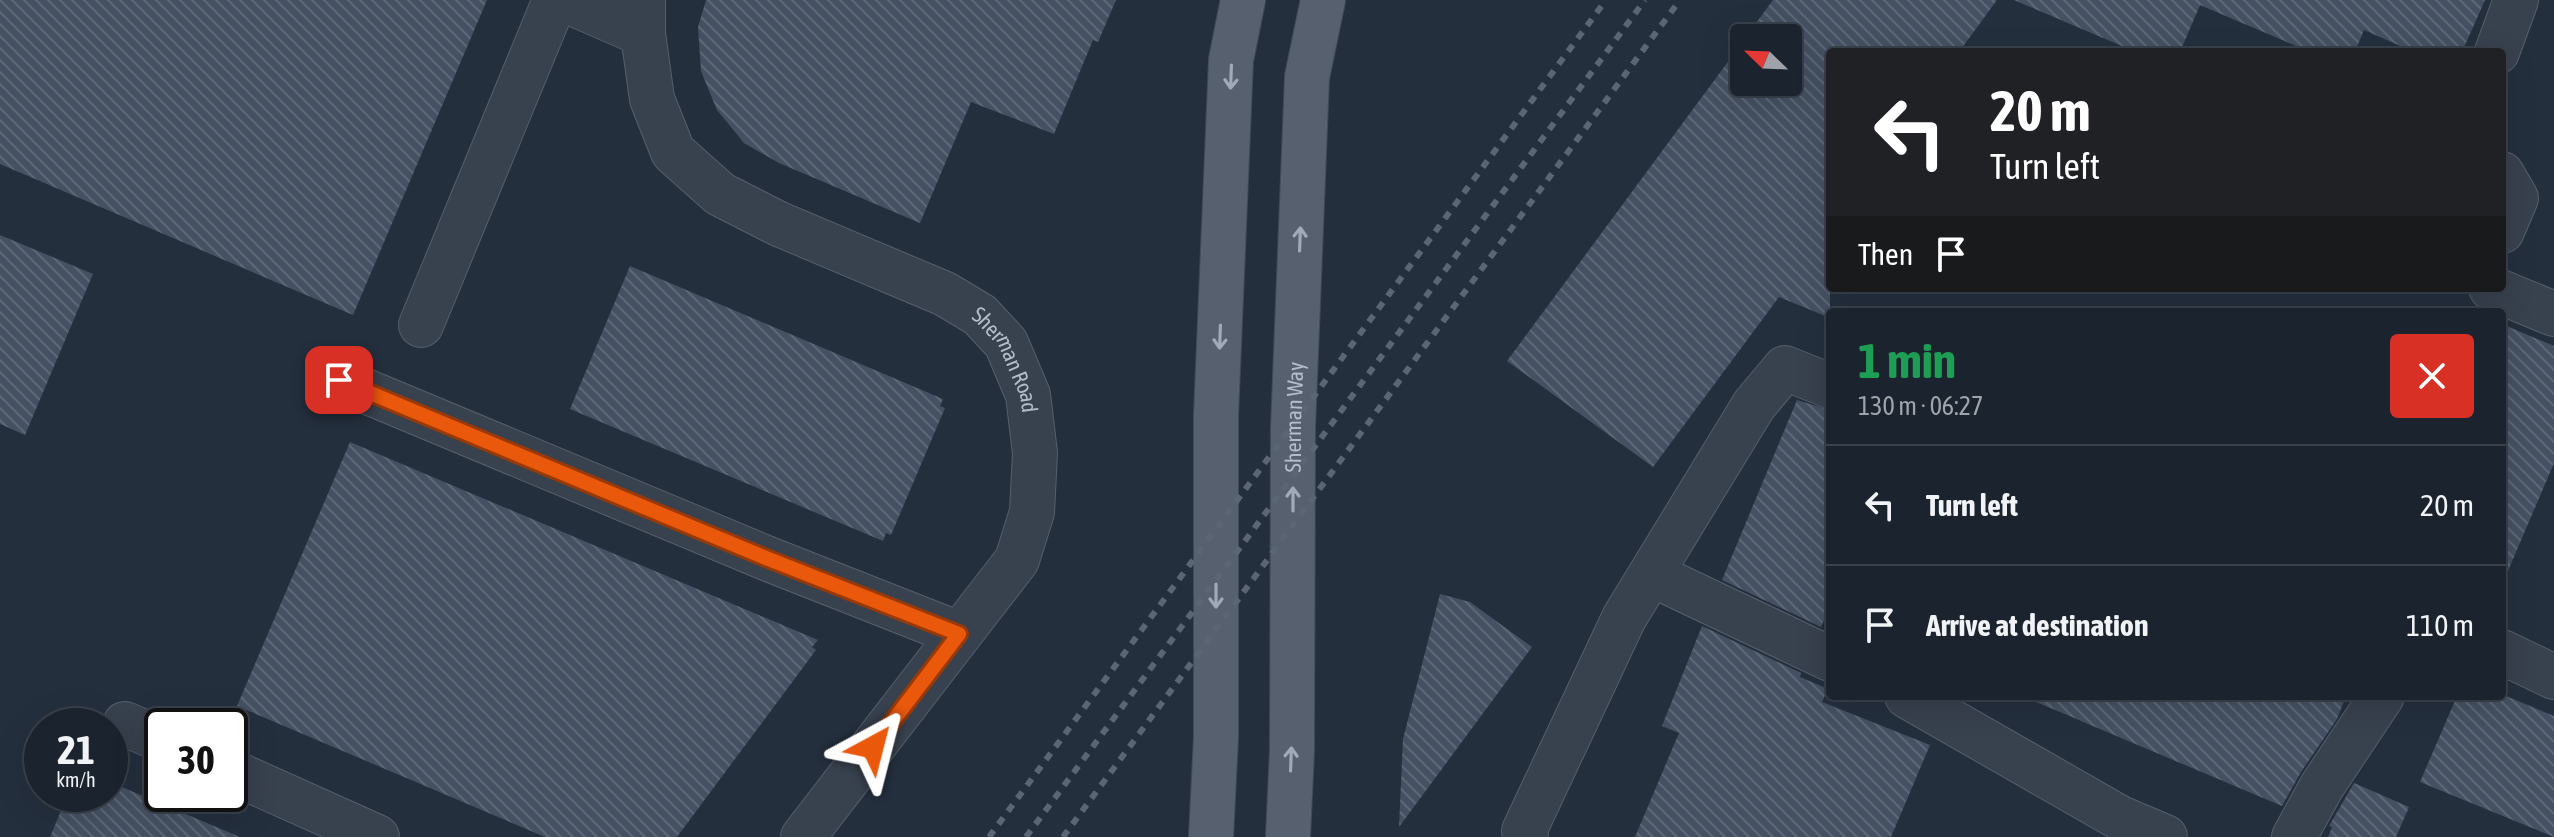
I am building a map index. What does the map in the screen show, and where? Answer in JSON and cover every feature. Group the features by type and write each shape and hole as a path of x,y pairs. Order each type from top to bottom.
{"main road":[{"path":"1211,837 1216,737 1218,384 1231,60 1243,0"},
{"name":"Sherman Way","path":"1288,837 1292,750 1293,428 1306,93 1323,0"}],"street":[{"path":"421,325 555,0"},
{"path":"565,0 643,17"},
{"path":"2498,48 2516,0"},
{"name":"Sherman Road","path":"643,17 652,99 673,152 720,194 779,224 945,294 980,315 1006,343 1028,395 1035,453 1032,512 1017,560 803,837"},
{"path":"2506,181 2516,198 2506,222"},
{"path":"2501,292 2554,314"},
{"path":"1526,837 1524,831 1624,618 1754,405 1785,368 1826,384"},
{"path":"339,380 766,558 959,634"},
{"path":"1651,574 1826,657"},
{"path":"2506,654 2554,677"},
{"path":"1914,700 2120,818 2165,837"},
{"path":"2294,837 2322,786 2379,700"},
{"path":"248,779 377,837"}],"building":[{"path":"0,0 487,0 353,315 0,164"},
{"path":"706,0 1116,0 1098,42 1093,40 1054,134 971,102 920,223 779,163 744,143 717,110 701,71 698,27"},
{"path":"1773,0 1997,0 1962,48 1826,48 1826,292 1830,292 1830,308 1826,308 1826,316 1779,297 1653,467 1507,361 1730,59 1730,96 1802,96 1802,24 1755,24"},
{"path":"2014,0 2485,0 2464,48 2405,48 2364,30 2357,48 2301,48 2200,5 2182,48 2127,48"},
{"path":"0,235 93,274 25,435 0,424"},
{"path":"630,266 943,399 940,406 945,408 891,535 886,533 883,541 570,409"},
{"path":"2506,326 2554,346 2554,463 2506,576"},
{"path":"1797,400 1826,409 1826,615 1821,627 1722,580"},
{"path":"350,442 818,640 812,647 816,650 677,837 545,837 248,711 248,708 237,706"},
{"path":"1440,594 1470,602 1532,647 1399,827 1403,739"},
{"path":"1702,626 1826,688 1822,702 1930,745 1891,837 1635,837 1679,733 1662,726"},
{"path":"2506,696 2554,716 2554,837 2420,782 2455,700 2506,700"},
{"path":"2031,700 2344,700 2337,719 2282,806"},
{"path":"2354,783 2409,807 2396,837 2328,837 2332,827 2329,826"},
{"path":"128,790 144,796 144,812 181,812 240,837 50,837 60,812 128,812"}],"railway":[{"path":"989,837 1606,0"},
{"path":"1026,837 1645,0"},
{"path":"1063,837 1680,0"}],"route":[{"path":"339,380 766,558 959,634 873,747"}]}
